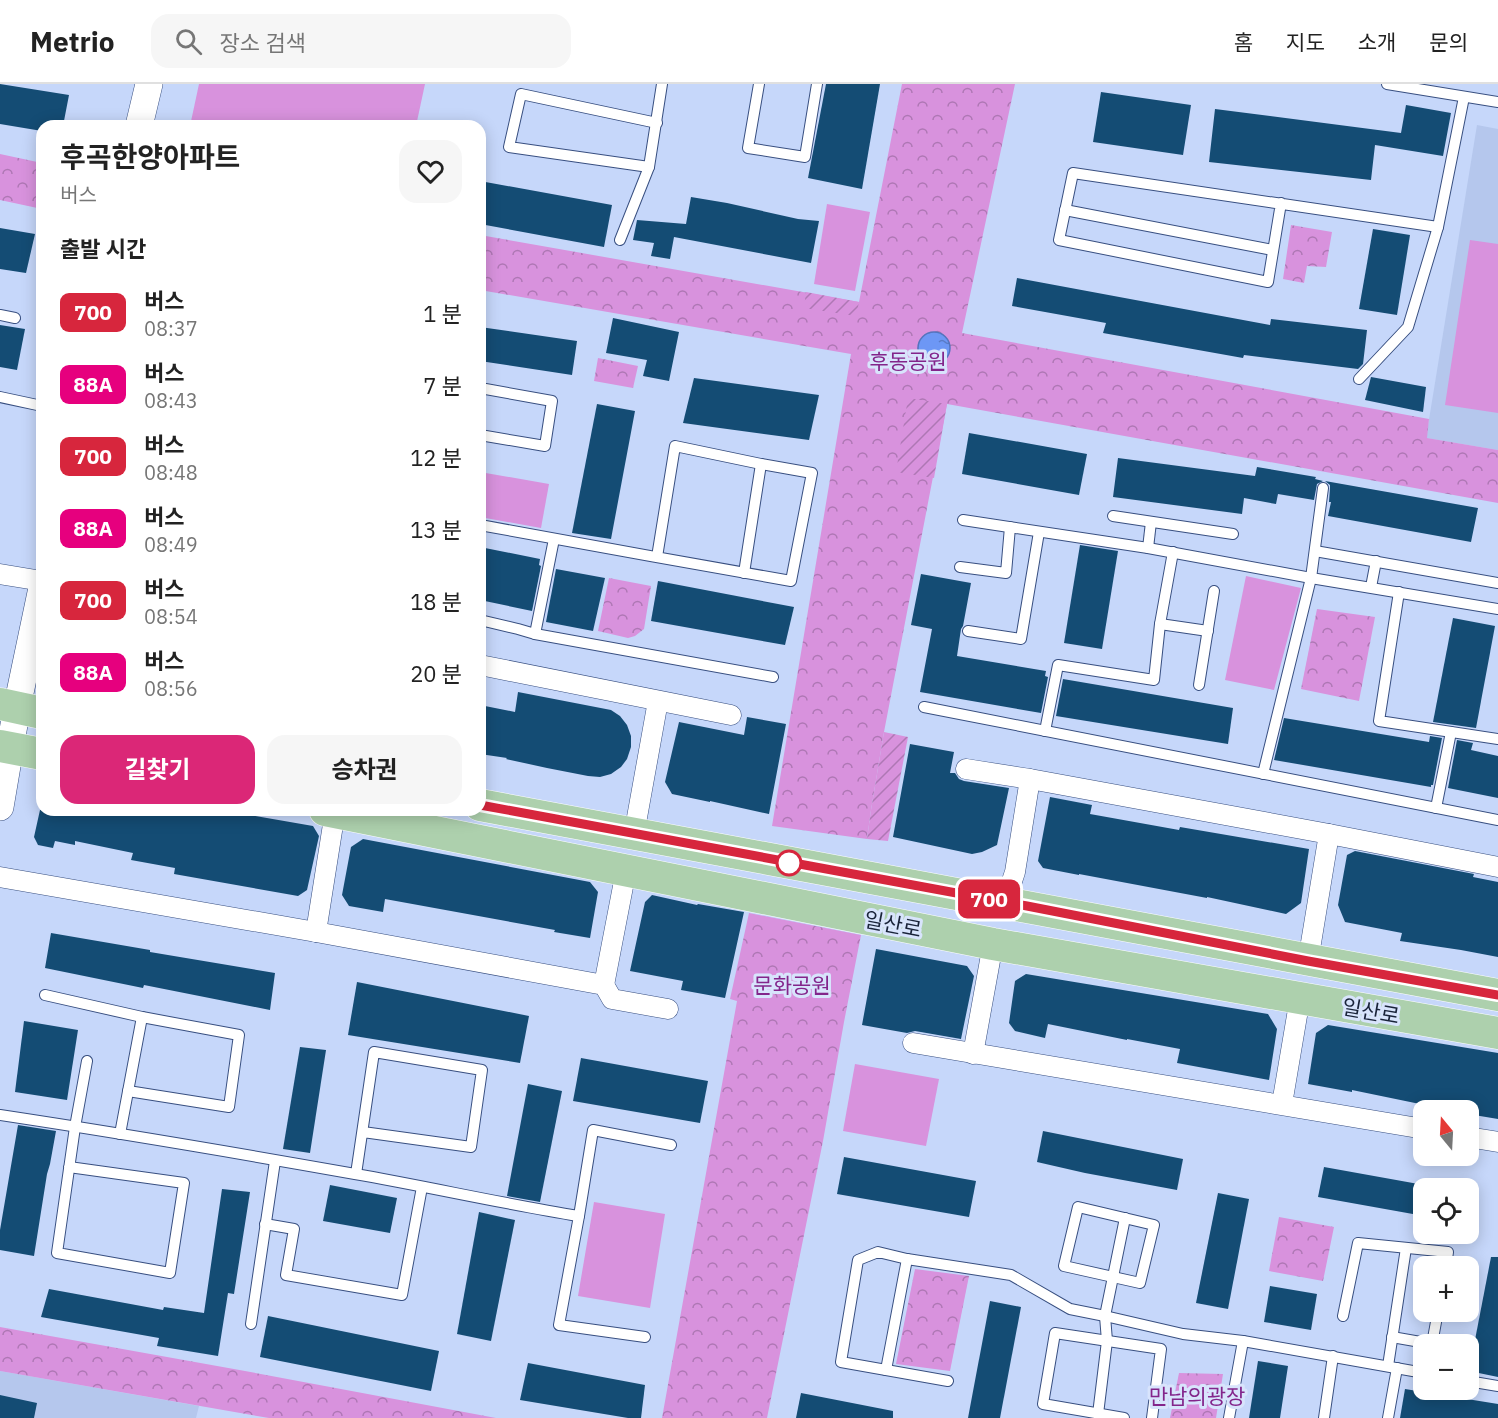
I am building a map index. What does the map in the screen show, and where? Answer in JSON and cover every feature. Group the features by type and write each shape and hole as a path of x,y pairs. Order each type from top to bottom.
{"main road":[{"path":"5,747 36,753"},
{"name":"일산로","path":"486,806 1498,995"},
{"name":"일산로","path":"355,816 993,944 1498,1033"}],"street":[{"path":"140,120 149,84"},
{"path":"0,574 36,580"},
{"path":"0,807 5,747 20,708 36,621"},
{"path":"486,666 731,715"},
{"path":"634,834 658,701"},
{"path":"966,769 1329,834 1498,867"},
{"path":"1005,902 1015,872 1030,779"},
{"path":"316,932 329,816"},
{"path":"1308,961 1329,834"},
{"path":"626,871 604,985 612,999 668,1009"},
{"path":"0,878 316,932 604,985"},
{"path":"973,1054 993,944"},
{"path":"1282,1104 1300,998"},
{"path":"913,1043 1413,1127"},
{"path":"1479,1139 1498,1142"}],"lane":[{"path":"620,240 649,168 662,84"},
{"path":"759,84 748,148 805,157 817,84 812,84"},
{"path":"1387,84 1498,102"},
{"path":"649,168 509,147 521,94 657,123"},
{"path":"1359,379 1408,327 1438,226 1464,96"},
{"path":"1281,203 1268,282 1059,240 1073,173 1281,203 1438,226"},
{"path":"1065,210 1273,250"},
{"path":"0,315 15,318"},
{"path":"486,389 552,400 545,446 486,436"},
{"path":"0,397 36,405"},
{"path":"486,526 554,539 791,581 812,473 675,446 657,557"},
{"path":"744,573 761,464"},
{"path":"1263,774 1311,578 1323,488"},
{"path":"1113,516 1233,534"},
{"path":"963,520 1173,552 1498,609"},
{"path":"1148,548 1151,522"},
{"path":"960,567 1006,573 1010,527"},
{"path":"968,631 1022,639 1039,532"},
{"path":"535,634 554,539"},
{"path":"1315,551 1498,583"},
{"path":"1045,731 1058,665 1154,680 1160,624 1173,552"},
{"path":"1371,587 1376,561"},
{"path":"1199,685 1214,591"},
{"path":"1399,592 1379,722 1498,739"},
{"path":"486,622 535,634 773,677"},
{"path":"1160,624 1208,632"},
{"path":"924,707 1498,820"},
{"path":"1436,808 1451,732"},
{"path":"45,995 142,1017 239,1035 230,1107 128,1091"},
{"path":"120,1134 142,1017"},
{"path":"356,1174 374,1052 482,1070 471,1147 363,1132"},
{"path":"69,1167 184,1183 170,1273 57,1253 69,1167 75,1126 87,1061"},
{"path":"0,1115 356,1174 579,1216"},
{"path":"645,1337 559,1325 592,1130 671,1145"},
{"path":"251,1324 275,1161"},
{"path":"265,1224 294,1229 286,1275 402,1295 422,1187"},
{"path":"1078,1207 1125,1218 1154,1225 1140,1283 1064,1266 1078,1207"},
{"path":"1098,1414 1107,1341 1105,1316 1125,1218"},
{"path":"1343,1316 1358,1243 1448,1252 1447,1256"},
{"path":"1388,1418 1393,1367 1392,1337 1406,1248"},
{"path":"948,1381 841,1362 858,1260 878,1252 907,1259 1011,1275 1070,1309 1183,1334 1243,1341 1413,1370"},
{"path":"886,1370 907,1259"},
{"path":"1392,1337 1432,1344 1436,1322"},
{"path":"1124,1418 1043,1404 1055,1333 1161,1349 1152,1418"},
{"path":"1229,1418 1243,1341"},
{"path":"1324,1418 1333,1356"},
{"path":"1479,1383 1498,1386"}],"shaded area":[{"path":"1477,125 1498,129 1498,450 1426,438"},
{"path":"0,1371 199,1406 196,1418 0,1418"}],"green space":[{"path":"199,84 425,84 417,120 191,120"},
{"name":"후동공원","path":"902,84 1015,84 962,333 1429,419 1427,438 1498,450 1498,503 947,404 884,732 867,839 772,826 851,354 486,291 486,236 859,302"},
{"path":"0,154 36,162 36,208 0,200"},
{"path":"827,204 870,212 855,291 814,284"},
{"path":"1291,225 1332,232 1326,267 1307,266 1304,283 1283,279"},
{"path":"1470,240 1498,244 1498,413 1445,405"},
{"path":"806,292 859,302 856,316 804,308"},
{"path":"598,358 638,366 633,388 594,381"},
{"path":"908,398 947,404 934,478 896,472"},
{"path":"486,473 549,484 541,528 486,518"},
{"path":"1246,576 1301,588 1274,690 1225,680"},
{"path":"609,578 651,586 644,629 635,636 628,638 598,631"},
{"path":"1317,609 1375,617 1359,701 1301,689"},
{"path":"884,732 908,737 888,841 867,839"},
{"name":"문화공원","path":"749,913 861,935 823,1141 767,1418 662,1418 737,1001 730,999"},
{"path":"855,1064 939,1079 926,1146 843,1131"},
{"path":"594,1202 665,1214 650,1308 578,1296"},
{"path":"1279,1217 1334,1227 1323,1281 1269,1271"},
{"path":"915,1269 969,1276 950,1371 896,1364"},
{"path":"0,1327 496,1418 269,1418 0,1371"},
{"name":"만남의광장","path":"1179,1373 1223,1374 1216,1418 1170,1418"}],"water":[{"path":"934,332 945,337 950,348 945,359 934,364 923,359 918,348 923,337"}],"building":[{"path":"0,84 69,95 64,120 36,120 36,130 0,124"},
{"path":"826,84 880,84 862,189 808,178"},
{"path":"1101,92 1191,105 1183,155 1093,142"},
{"path":"1406,105 1451,113 1443,156 1375,145 1371,180 1209,162 1215,109 1401,133"},
{"path":"486,182 612,205 604,247 486,225"},
{"path":"691,197 798,219 819,221 811,263 674,237 670,259 651,256 654,243 633,240 637,220 686,224"},
{"path":"0,228 35,234 26,273 0,269"},
{"path":"1373,229 1410,235 1397,315 1359,309"},
{"path":"1017,278 1270,325 1271,319 1367,330 1363,364 1358,369 1244,355 1243,358 1103,333 1106,323 1012,306"},
{"path":"613,318 679,332 669,381 643,376 647,360 606,353"},
{"path":"0,325 25,329 17,370 0,367"},
{"path":"486,328 577,341 572,375 486,362"},
{"path":"1371,377 1426,387 1423,412 1365,400"},
{"path":"694,378 819,395 809,440 683,423"},
{"path":"597,404 635,411 611,539 572,533"},
{"path":"969,433 1087,454 1079,495 962,474"},
{"path":"1118,458 1255,476 1257,467 1316,477 1315,479 1323,481 1317,484 1314,500 1278,494 1276,504 1244,498 1242,514 1113,497"},
{"path":"1325,481 1478,508 1471,542 1328,516 1331,502 1329,502 1330,485"},
{"path":"1080,545 1118,551 1102,649 1064,643"},
{"path":"486,548 540,559 539,565 541,566 532,611 486,601"},
{"path":"556,569 605,578 593,631 546,622"},
{"path":"921,574 971,583 957,656 1046,671 1045,676 1048,677 1041,713 920,692 932,629 911,625"},
{"path":"658,581 794,607 785,645 651,621"},
{"path":"1453,618 1495,626 1476,728 1433,722"},
{"path":"1063,679 1233,708 1228,744 1056,716"},
{"path":"518,692 611,710 627,725 631,736 631,747 627,759 611,774 600,777 486,755 486,706 515,712"},
{"path":"747,717 786,724 769,814 672,794 665,782 679,722 744,735"},
{"path":"1284,718 1429,742 1430,736 1442,738 1433,785 1431,787 1274,760"},
{"path":"1457,740 1473,743 1471,750 1498,756 1498,798 1448,788"},
{"path":"910,744 954,752 950,773 955,773 959,779 1009,788 997,845 972,854 893,837"},
{"path":"1050,797 1092,805 1090,814 1309,849 1301,903 1286,914 1207,897 1043,868 1038,861"},
{"path":"39,816 255,816 313,826 319,836 307,890 298,896 174,874 175,868 131,860 133,853 75,841 75,845 55,841 53,848 38,845 34,837"},
{"path":"363,839 590,882 598,892 590,938 385,899 383,912 349,906 342,895 351,847"},
{"path":"1355,851 1474,874 1473,877 1498,882 1498,957 1400,941 1402,933 1345,922 1338,905 1347,855"},
{"path":"652,895 744,912 725,998 681,990 683,981 630,971 645,902"},
{"path":"51,933 275,973 270,1010 45,968"},
{"path":"876,949 967,966 974,976 961,1039 862,1025"},
{"path":"1026,974 1268,1014 1277,1029 1269,1080 1177,1063 1180,1049 1048,1024 1045,1038 1015,1031 1009,1023 1015,981"},
{"path":"357,982 529,1016 520,1063 348,1035"},
{"path":"24,1021 78,1030 67,1100 15,1092"},
{"path":"1328,1025 1498,1053 1498,1119 1479,1116 1479,1100 1413,1100 1413,1103 1308,1084 1316,1033"},
{"path":"300,1047 326,1050 310,1153 283,1149"},
{"path":"581,1058 708,1081 700,1123 573,1101"},
{"path":"528,1084 562,1091 540,1202 507,1196"},
{"path":"18,1125 56,1131 34,1256 0,1250 0,1230"},
{"path":"1043,1131 1183,1159 1177,1190 1037,1162"},
{"path":"844,1157 976,1181 969,1217 837,1194"},
{"path":"1324,1167 1413,1183 1413,1214 1318,1197"},
{"path":"330,1185 397,1198 390,1233 323,1221"},
{"path":"222,1189 250,1192 234,1294 228,1293 218,1356 157,1346 159,1338 41,1317 49,1289 163,1310 164,1307 204,1313"},
{"path":"1218,1193 1249,1199 1228,1309 1196,1303"},
{"path":"479,1212 515,1220 491,1341 457,1334"},
{"path":"1491,1257 1498,1257 1498,1377 1479,1373 1479,1334 1476,1334"},
{"path":"1270,1286 1317,1294 1311,1330 1264,1322"},
{"path":"990,1301 1021,1307 1000,1418 968,1418"},
{"path":"268,1316 439,1351 431,1391 260,1357"},
{"path":"1258,1361 1288,1366 1280,1418 1249,1418"},
{"path":"528,1363 645,1385 641,1418 628,1418 520,1400"},
{"path":"1405,1389 1413,1390 1413,1400 1473,1400 1498,1404 1498,1418 1400,1418"},
{"path":"801,1393 893,1411 893,1418 796,1418"},
{"path":"0,1395 37,1403 34,1418 0,1418"}],"bus line":[{"name":"700","path":"486,806 1498,995"}]}
